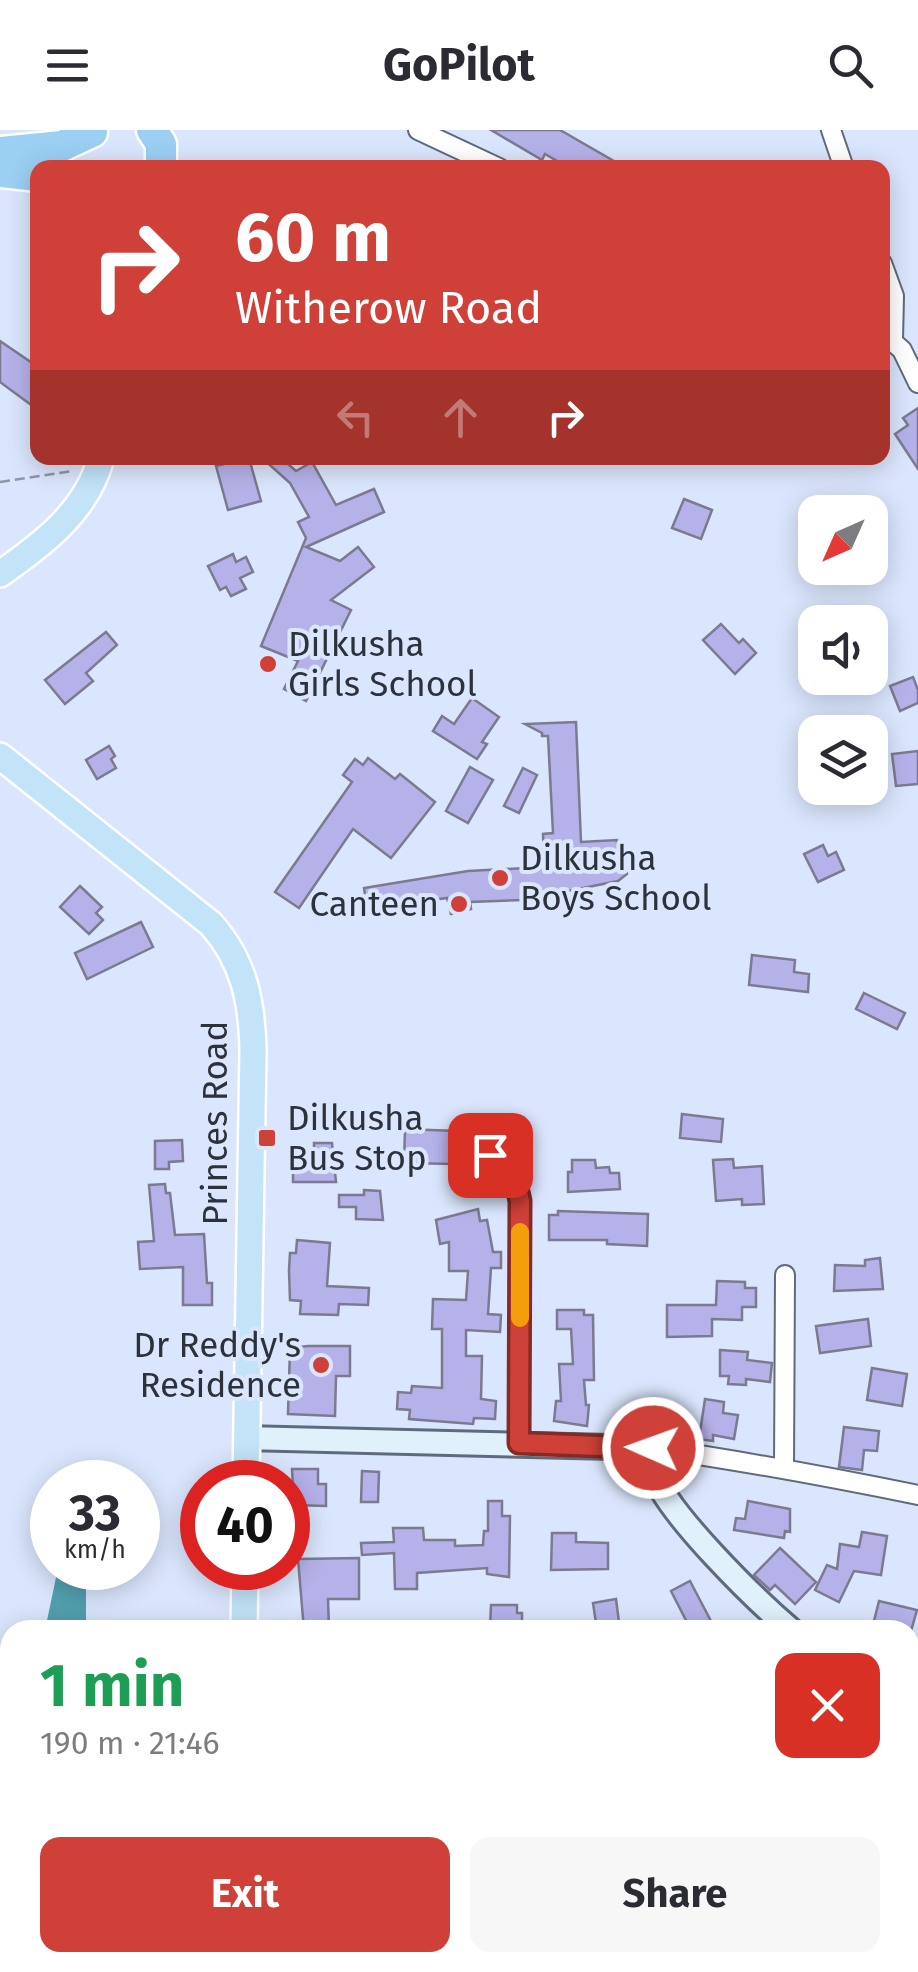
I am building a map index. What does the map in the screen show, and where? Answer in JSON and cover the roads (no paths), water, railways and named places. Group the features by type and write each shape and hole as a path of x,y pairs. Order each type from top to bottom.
{"highway":[{"path":"0,152 62,146 93,131"},
{"path":"85,160 84,147 93,131"},
{"path":"0,172 30,175"}],"main road":[{"path":"0,574 52,536 80,500 98,465"},
{"name":"Princes Road","path":"0,756 210,924 240,966 250,1003 253,1050 246,1460"},
{"path":"244,1620 245,1590"}],"street":[{"path":"418,130 483,160"},
{"path":"831,130 841,160"},
{"path":"890,285 894,296 890,323"},
{"path":"890,340 918,383"},
{"path":"490,1155 510,1172 518,1185 520,1201 519,1443"},
{"path":"784,1275 784,1467"},
{"path":"246,1438 653,1448 784,1467 918,1496"},
{"path":"653,1448 656,1480 678,1513 779,1620"}],"water":[{"path":"53,1590 86,1590 86,1620 47,1620"}],"place":[{"name":"Dilkusha Girls School","path":"268,664"},
{"name":"Dilkusha Boys School","path":"500,878"},
{"name":"Canteen","path":"459,904"},
{"name":"Dilkusha Bus Stop","path":"267,1138"},
{"name":"Dr Reddy's Residence","path":"321,1365"}]}
